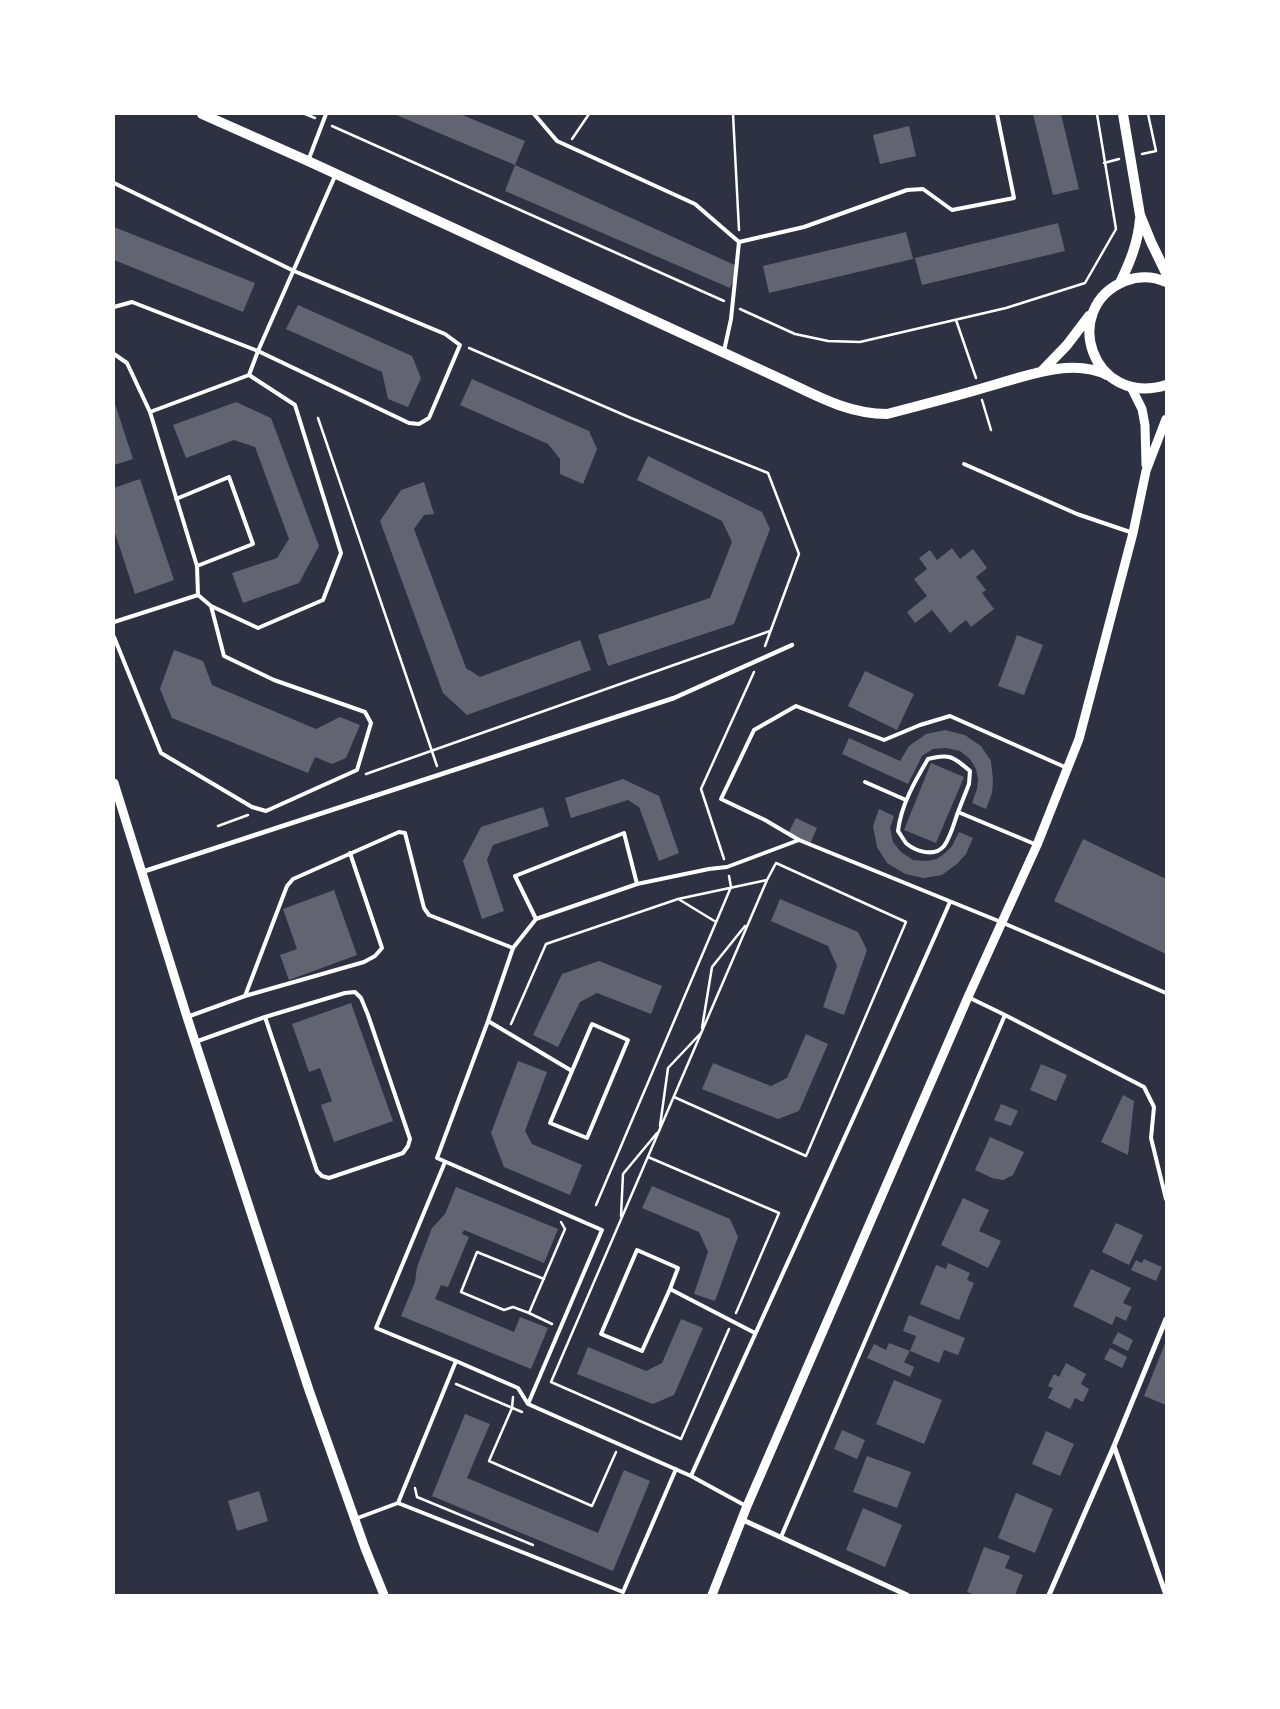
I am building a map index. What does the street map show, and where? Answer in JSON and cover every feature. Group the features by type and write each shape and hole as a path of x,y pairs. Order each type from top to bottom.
{"main road":[{"path":"202,114 845,408 868,414 887,414 1041,372 1084,368 1096,369 1131,387 1149,389 1166,385"},
{"path":"1124,114 1140,215 1166,273"},
{"path":"1120,283 1133,255 1138,236 1140,215"},
{"path":"1041,372 1067,345 1105,294 1120,283 1146,277 1166,282"},
{"path":"1095,309 1090,326 1090,344 1096,361 1107,374"}],"street":[{"path":"1131,387 1142,409 1145,425 1146,470"},
{"path":"712,1595 747,1506 968,997 1037,845 1079,739 1133,533 1146,470 1166,419"},
{"path":"141,872 674,698 792,645"},
{"path":"114,783 195,1042 309,1390 383,1594"},
{"path":"1049,1595 1114,1446 1166,1319"},
{"path":"1114,1446 1166,1595"},
{"path":"743,1520 907,1595"}],"lane":[{"path":"308,161 323,122 324,114"},
{"path":"534,114 557,141 695,204 739,242"},
{"path":"739,242 804,227 907,190 923,189 952,210 1014,198 997,114"},
{"path":"150,412 249,375 336,174"},
{"path":"114,183 294,272 446,334 460,345 429,418 419,424 409,423 258,351 132,302 114,307"},
{"path":"724,353 739,242"},
{"path":"114,354 126,363 150,412 197,566 198,595 211,606 258,628 324,600 341,553 295,405 249,375"},
{"path":"964,464 1077,514 1133,533"},
{"path":"176,499 229,477 253,544 197,566"},
{"path":"114,622 198,595"},
{"path":"114,636 160,753 252,807 266,811 357,770 371,723 365,712 274,680 224,656 211,606"},
{"path":"1067,768 950,716 920,725 884,740 796,706 754,730 721,799 765,820 799,840 1001,922 1166,993"},
{"path":"942,755 955,758 970,772 969,784 958,812 943,848 932,852 918,851 906,843 898,831 906,800 928,758 942,755"},
{"path":"865,782 906,800"},
{"path":"958,812 1037,845"},
{"path":"245,996 287,886 293,879 399,832 405,833 424,908 429,915 513,948"},
{"path":"536,919 515,876 624,833 637,884"},
{"path":"528,1404 602,1230 438,1158 513,948 536,919 637,884 727,867 799,840"},
{"path":"187,1017 245,996 364,962 375,956 382,948 350,853"},
{"path":"691,1476 885,1051 950,902"},
{"path":"195,1042 265,1018 345,993 355,992 361,998 368,1016 410,1139 403,1153 328,1178 322,1176 317,1171 265,1018"},
{"path":"968,997 1144,1087 1154,1107 1151,1138 1166,1199"},
{"path":"781,1537 1005,1015"},
{"path":"488,1021 572,1071"},
{"path":"592,1024 628,1040 587,1138 550,1123 572,1071 592,1024"},
{"path":"445,1162 376,1328 514,1386 518,1388 528,1404 676,1469 747,1506"},
{"path":"637,1250 678,1268 670,1289 642,1351 602,1334 637,1250"},
{"path":"670,1289 755,1333"},
{"path":"398,1503 456,1361"},
{"path":"355,1519 398,1503 623,1592 676,1469"}],"path":[{"path":"305,114 795,334 828,341 860,342 1006,308 1085,283 1116,229 1097,114"},
{"path":"568,146 589,114"},
{"path":"733,114 739,242"},
{"path":"956,320 991,430"},
{"path":"460,345 768,473 799,554 760,660 701,789 727,867 731,887 596,1205"},
{"path":"318,418 440,775"},
{"path":"360,776 770,631"},
{"path":"218,826 263,810"},
{"path":"551,1382 767,880 776,863 906,922 806,1156 674,1098"},
{"path":"507,1032 546,944 678,899 767,880"},
{"path":"678,899 716,922"},
{"path":"621,1220 623,1174 659,1132 668,1068 702,1031 712,967 749,922"},
{"path":"529,1313 565,1229 559,1218"},
{"path":"544,1279 477,1252 461,1292 504,1310 513,1307 554,1324 550,1333"},
{"path":"448,1380 530,1415"},
{"path":"454,1393 457,1384"},
{"path":"514,1386 512,1408 489,1461 592,1506 616,1452 624,1456"},
{"path":"415,1487 417,1497 534,1546"}],"building":[{"path":"394,114 460,114 525,141 515,165"},
{"path":"1033,114 1061,114 1079,189 1053,195"},
{"path":"909,126 916,156 880,164 873,135"},
{"path":"515,165 739,267 730,288 505,191"},
{"path":"1058,223 1065,251 922,285 915,258"},
{"path":"114,227 255,283 243,312 114,260"},
{"path":"906,232 913,259 769,293 763,266"},
{"path":"298,305 412,356 421,378 408,407 388,399 382,372 286,329"},
{"path":"472,379 589,431 597,449 583,484 560,474 560,459 548,444 460,405"},
{"path":"114,401 133,459 114,465"},
{"path":"236,402 271,418 319,546 299,583 243,603 232,573 277,558 289,539 255,447 234,440 186,458 173,425"},
{"path":"648,456 762,512 770,529 734,624 608,666 598,635 710,598 732,542 722,521 637,480"},
{"path":"140,479 174,580 135,594 114,530 114,488"},
{"path":"424,482 434,514 424,515 414,529 466,668 480,677 580,640 591,670 467,715 443,693 380,521 401,490"},
{"path":"952,548 960,559 973,549 987,568 976,577 986,590 982,593 994,609 971,627 966,620 950,633 932,610 915,623 907,612 927,596 914,579 927,569 919,558 930,550 937,560"},
{"path":"1017,635 1043,645 1024,695 998,686"},
{"path":"174,650 203,661 212,685 316,729 340,717 360,725 346,758 332,764 315,757 308,773 172,718 160,689"},
{"path":"865,671 914,694 897,730 848,706"},
{"path":"945,730 965,735 981,746 991,761 992,793 986,809 972,803 977,789 976,769 970,759 960,751 946,748 933,749 922,756 908,784 842,754 849,738 900,761 909,746 926,734"},
{"path":"931,763 964,777 936,843 904,830"},
{"path":"623,779 659,796 679,853 659,861 639,807 628,800 571,818 565,798"},
{"path":"543,807 549,826 493,845 487,860 504,911 482,919 463,861 481,827"},
{"path":"879,809 894,816 890,828 893,842 901,852 913,860 926,861 937,859 952,846 959,832 973,838 966,854 957,864 942,875 924,878 905,874 887,863 877,847 873,826"},
{"path":"796,818 817,828 810,844 788,834"},
{"path":"1083,839 1166,879 1166,954 1054,901"},
{"path":"334,890 357,955 289,980 280,955 297,949 283,909"},
{"path":"780,899 858,932 867,950 844,1015 823,1007 837,966 828,946 771,921"},
{"path":"599,961 662,986 651,1014 597,993 580,1002 558,1047 533,1035 562,974"},
{"path":"351,1003 393,1121 334,1142 321,1105 332,1101 320,1068 309,1072 292,1024"},
{"path":"806,1034 828,1044 799,1111 778,1119 702,1089 713,1063 771,1086 787,1078"},
{"path":"518,1061 547,1072 525,1131 532,1144 582,1165 570,1195 504,1167 491,1133"},
{"path":"1041,1064 1067,1075 1056,1101 1030,1090"},
{"path":"1123,1095 1134,1101 1128,1155 1101,1142"},
{"path":"1001,1104 1018,1111 1011,1126 994,1120"},
{"path":"990,1137 1024,1152 1013,1175 1003,1180 992,1178 975,1170"},
{"path":"652,1186 730,1219 738,1237 715,1301 694,1294 708,1252 699,1232 642,1208"},
{"path":"456,1187 558,1229 544,1263 464,1230 462,1234 469,1237 448,1287 441,1285 435,1299 514,1332 520,1317 548,1328 531,1369 401,1316 415,1282 417,1267 432,1228 445,1214"},
{"path":"963,1198 989,1210 979,1231 1001,1241 988,1268 941,1245"},
{"path":"1116,1223 1143,1235 1129,1265 1102,1252"},
{"path":"1144,1259 1162,1267 1156,1281 1131,1270 1136,1260 1142,1263"},
{"path":"948,1263 970,1273 967,1280 974,1283 959,1320 920,1304 936,1265 946,1269"},
{"path":"1091,1269 1131,1288 1123,1303 1132,1307 1126,1321 1116,1316 1112,1325 1073,1306"},
{"path":"909,1315 965,1338 958,1355 944,1350 939,1363 910,1351 916,1336 903,1331"},
{"path":"681,1319 703,1328 674,1395 653,1404 577,1374 588,1347 646,1371 662,1363"},
{"path":"1118,1332 1133,1340 1128,1351 1112,1343"},
{"path":"1166,1341 1166,1405 1144,1396"},
{"path":"889,1343 910,1351 904,1362 914,1367 910,1377 867,1358 874,1344 886,1350"},
{"path":"1110,1348 1127,1357 1122,1368 1104,1359"},
{"path":"1066,1363 1086,1374 1081,1384 1089,1389 1083,1402 1075,1398 1070,1409 1048,1398 1053,1388 1048,1386 1054,1374 1059,1377"},
{"path":"894,1380 942,1400 924,1444 876,1424"},
{"path":"465,1414 490,1424 467,1478 598,1533 624,1470 650,1481 613,1571 432,1496"},
{"path":"842,1430 865,1440 857,1459 834,1449"},
{"path":"1046,1431 1074,1444 1060,1476 1032,1464"},
{"path":"867,1456 911,1472 897,1508 853,1492"},
{"path":"259,1491 268,1521 237,1531 228,1501"},
{"path":"1016,1493 1053,1509 1035,1553 998,1538"},
{"path":"863,1508 902,1525 885,1567 846,1550"},
{"path":"984,1547 1010,1556 1005,1568 1023,1575 1015,1595 976,1595 967,1592"}]}
